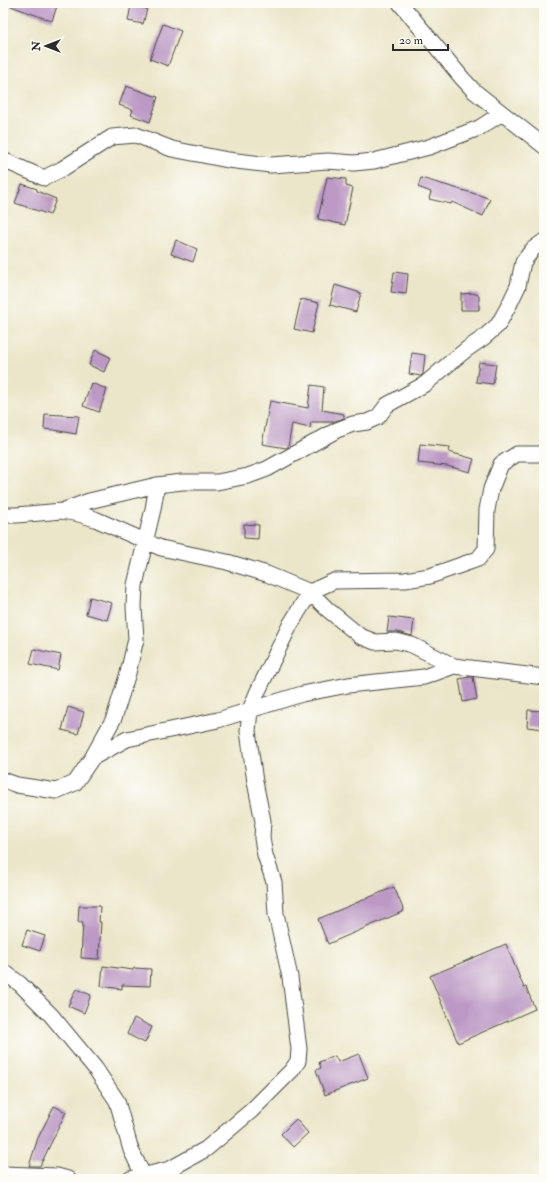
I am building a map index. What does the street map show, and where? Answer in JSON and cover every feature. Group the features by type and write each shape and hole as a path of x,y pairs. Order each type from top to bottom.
{"street":[{"path":"400,3 474,91 544,146"},
{"path":"3,160 44,178 62,169 112,137 136,135 172,149 236,161 271,164 328,161 354,163 374,161 429,147 479,128 502,113"},
{"path":"62,511 89,500 157,485 182,482 217,482 248,476 267,469 337,430 353,424 367,422 378,417 387,405 425,384 467,349 484,338 498,325 518,286 523,262 533,248 544,241"},
{"path":"3,971 20,984 51,1015 95,1068 116,1101 139,1178 170,1169 206,1149 251,1111 292,1070 298,1061 299,1049 290,977 276,914 274,882 265,855 262,838 263,820 248,731 250,710 257,693 290,625 310,592 334,581 405,580 430,576 478,559 486,549 486,510 491,489 501,464 517,454 544,454"},
{"path":"3,780 17,785 56,791 75,783 92,758 114,718 128,673 136,639 134,607 135,585 153,509 157,485"},
{"path":"3,515 62,511 95,519 161,548 227,562 267,574 310,592 327,610 360,636 375,642 396,641 412,645 454,666 544,677"},
{"path":"92,758 128,739 218,720 302,694 348,685 424,677 454,666"},
{"path":"3,1174 57,1176 68,1179"}],"building":[{"path":"8,3 58,3 52,21 8,5"},
{"path":"131,5 147,9 143,24 128,21"},
{"path":"163,24 181,31 168,66 150,59"},
{"path":"126,86 158,97 150,122 131,115 133,110 119,105"},
{"path":"327,177 346,179 346,186 353,188 345,225 318,219"},
{"path":"421,178 490,199 483,216 452,202 451,204 429,199 431,192 418,187"},
{"path":"22,184 37,189 37,191 56,199 50,215 15,203"},
{"path":"176,240 197,249 193,262 171,254"},
{"path":"394,272 408,274 406,294 391,292"},
{"path":"335,285 361,293 356,312 330,305"},
{"path":"472,293 479,295 479,310 461,310 461,294"},
{"path":"301,299 319,303 312,333 294,329"},
{"path":"95,350 110,357 104,372 89,365"},
{"path":"412,353 425,355 423,374 421,376 409,374"},
{"path":"479,362 496,364 493,384 476,382"},
{"path":"91,383 107,389 99,412 83,406"},
{"path":"311,385 324,387 322,410 344,414 344,418 332,422 311,422 310,428 292,424 288,447 286,448 262,444 270,401 308,408"},
{"path":"45,414 79,416 76,434 44,429"},
{"path":"420,444 450,447 449,452 474,459 470,472 447,466 418,463"},
{"path":"244,524 259,525 258,539 244,538"},
{"path":"90,597 112,603 107,620 86,614"},
{"path":"389,617 414,620 412,636 398,632 387,632"},
{"path":"34,649 61,655 58,670 30,664"},
{"path":"473,677 477,699 463,702 459,679"},
{"path":"68,707 84,712 78,734 62,730"},
{"path":"528,710 544,711 544,729 527,727"},
{"path":"394,887 404,911 328,944 318,919"},
{"path":"79,906 100,906 99,922 101,922 99,959 81,958 83,922 78,922"},
{"path":"27,930 45,936 40,951 22,945"},
{"path":"506,944 524,988 526,987 535,1009 458,1043 430,976"},
{"path":"103,966 133,970 134,968 151,969 150,986 122,985 122,989 101,986"},
{"path":"76,989 91,995 84,1013 68,1006"},
{"path":"134,1018 152,1027 145,1043 127,1034"},
{"path":"359,1054 368,1078 325,1095 316,1070 321,1068 319,1062 335,1056 338,1062"},
{"path":"54,1106 66,1112 40,1166 29,1166 38,1138"},
{"path":"296,1119 308,1133 293,1147 281,1134"}]}
